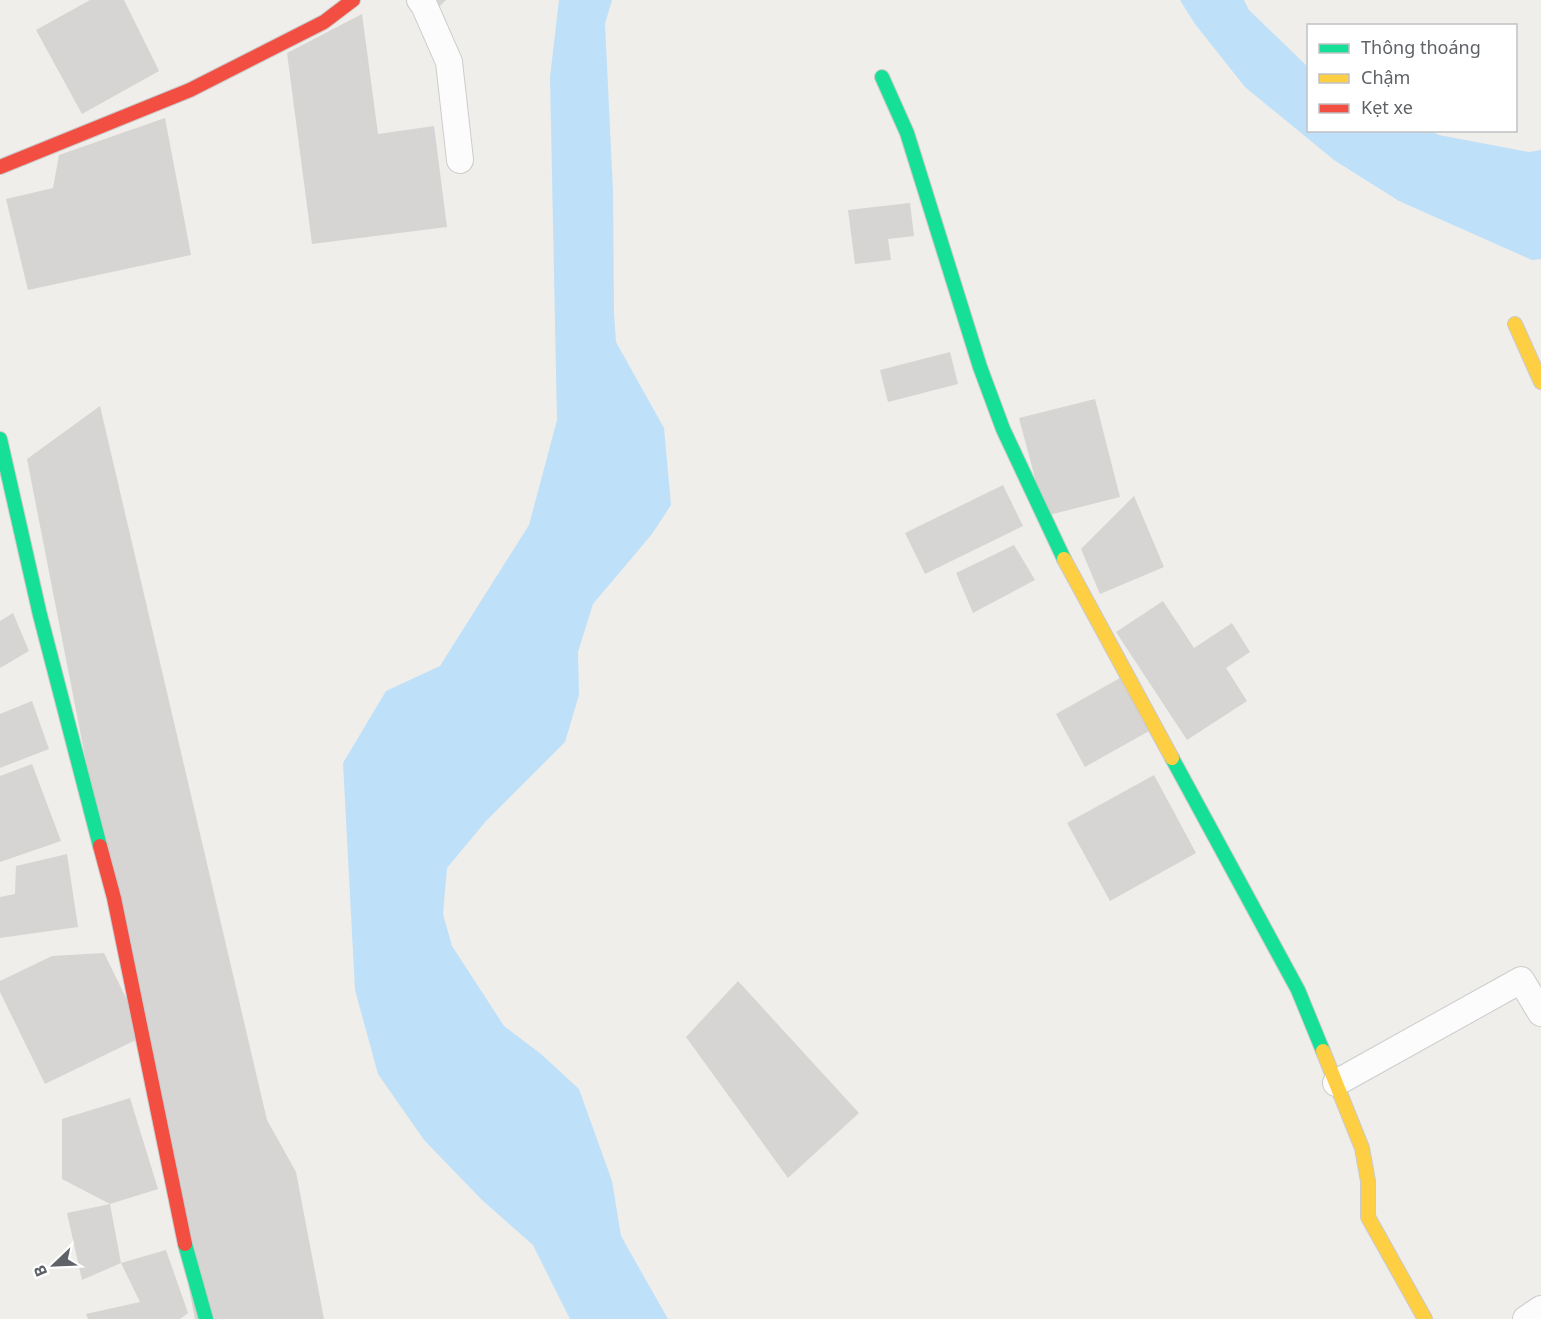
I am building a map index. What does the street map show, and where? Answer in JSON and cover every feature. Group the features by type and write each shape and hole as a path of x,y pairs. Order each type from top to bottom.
{"street":[{"path":"0,167 190,90 324,22 353,0"},
{"path":"420,0 449,62 460,160"},
{"path":"882,77 907,133 980,367 1003,429 1056,543 1298,990 1362,1148 1368,1181 1368,1216 1425,1319"},
{"path":"1515,324 1541,382"},
{"path":"0,439 40,615 114,898 181,1228 206,1319"},
{"path":"1336,1083 1521,980 1541,1013"},
{"path":"1526,1319 1541,1309"}],"water":[{"path":"559,0 612,0 605,24 613,191 616,342 664,428 671,505 652,534 593,604 578,652 579,695 565,742 486,821 447,868 443,914 452,946 504,1026 541,1054 579,1089 612,1181 621,1236 668,1319 570,1319 533,1245 482,1200 424,1140 378,1074 355,990 343,763 386,691 440,666 529,525 557,420 550,77"},
{"path":"1180,0 1244,0 1249,10 1307,66 1307,132 1432,132 1529,152 1541,150 1541,259 1532,260 1399,201 1334,160 1245,87 1195,24"}],"building":[{"path":"90,0 124,0 159,71 82,114 36,30"},
{"path":"428,0 446,0 437,9"},
{"path":"362,14 378,134 434,126 447,227 312,244 287,53"},
{"path":"165,118 191,255 28,290 6,199 53,188 59,155"},
{"path":"910,203 914,236 888,239 891,260 855,264 848,210"},
{"path":"950,352 958,384 888,402 880,370"},
{"path":"1095,399 1120,497 1045,516 1019,418"},
{"path":"100,406 267,1120 296,1172 324,1319 195,1319 140,1038 45,1084 0,992 0,981 52,956 104,953 136,1018 27,459"},
{"path":"1003,485 1023,526 925,574 905,533"},
{"path":"1134,496 1164,567 1100,594 1081,549"},
{"path":"1014,545 1035,580 973,613 956,573"},
{"path":"1163,601 1194,648 1232,623 1250,652 1226,668 1247,701 1187,740 1116,632"},
{"path":"13,613 29,651 0,668 0,621"},
{"path":"1120,678 1149,731 1085,767 1056,714"},
{"path":"32,701 49,749 0,768 0,714"},
{"path":"32,764 61,841 0,862 0,776"},
{"path":"1154,775 1196,853 1110,901 1067,823"},
{"path":"67,854 78,927 0,938 0,897 15,894 16,866"},
{"path":"738,981 859,1113 788,1178 686,1037"},
{"path":"130,1098 158,1189 110,1204 62,1179 62,1119"},
{"path":"110,1204 121,1263 82,1280 67,1213"},
{"path":"166,1250 188,1313 180,1319 88,1319 86,1314 140,1302 121,1263"}],"traffic: fast":[{"path":"882,77 907,133 980,367 1003,429 1064,559"},
{"path":"0,439 40,615 100,846"},
{"path":"1172,758 1298,990 1323,1051"},
{"path":"185,1244 206,1319"}],"traffic: slow":[{"path":"1515,324 1541,382"},
{"path":"1064,559 1172,758"},
{"path":"1323,1051 1362,1148 1368,1181 1368,1217 1425,1319"}],"traffic: jam":[{"path":"0,167 190,90 324,22 353,0"},
{"path":"100,846 114,898 185,1244"}]}
